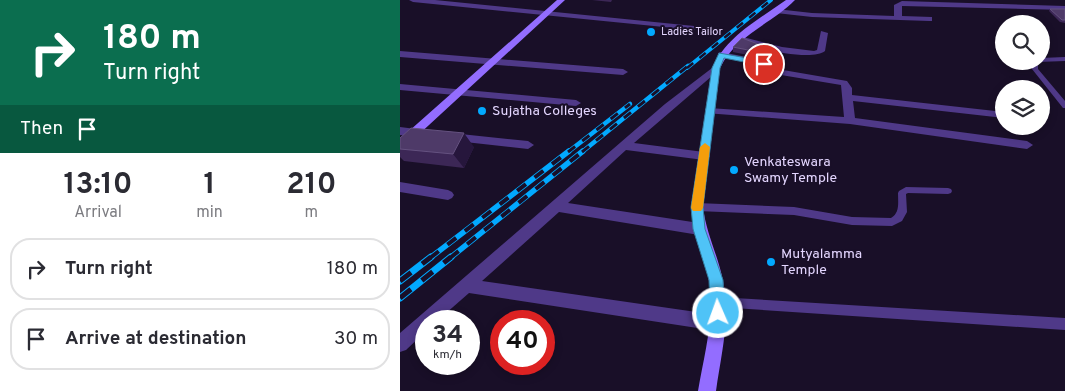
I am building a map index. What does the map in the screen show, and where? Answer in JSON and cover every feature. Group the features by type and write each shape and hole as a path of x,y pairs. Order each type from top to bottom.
{"street":[{"path":"413,0 694,28"},
{"path":"400,145 561,0"},
{"path":"707,391 717,323 718,302 716,280 699,229 697,207 716,68 721,55 739,38 791,0"},
{"path":"898,18 899,4 936,2 1063,6"},
{"path":"776,11 798,14 929,19"},
{"path":"739,38 798,53 816,54 821,51 824,33"},
{"path":"400,54 623,72"},
{"path":"721,55 759,62 781,72 839,82 846,86 850,121"},
{"path":"400,344 624,146 716,68"},
{"path":"400,87 576,103"},
{"path":"848,97 995,114"},
{"path":"709,111 850,121 1027,145"},
{"path":"400,132 528,145"},
{"path":"624,146 704,156"},
{"path":"400,187 448,195"},
{"path":"556,206 699,229"},
{"path":"465,285 717,323"}],"lane":[{"path":"1050,60 1065,59"},
{"path":"1036,70 1065,106"},
{"path":"697,207 794,211 852,221 892,222 899,218 902,212 902,193 906,190 948,191"},
{"path":"718,302 1065,324"}],"building":[{"path":"1050,9 1065,9 1065,20 1062,20"},
{"path":"742,38 758,44 753,51 733,47"},
{"path":"411,128 464,133 453,154 400,149 400,138"}],"railway":[{"path":"687,68 771,0"},
{"path":"582,152 688,66"},
{"path":"568,152 630,104"},
{"path":"430,258 569,151"},
{"path":"450,258 583,151"},
{"path":"400,281 431,257"},
{"path":"400,298 451,257"}],"slow traffic":[{"path":"697,208 705,147"}],"place":[{"name":"Ladies Tailor","path":"651,32"},
{"name":"Sujatha Colleges","path":"482,111"},
{"name":"Venkateswara Swamy Temple","path":"734,170"},
{"name":"Mutyalamma Temple","path":"771,262"}],"route":[{"path":"718,313 716,280 699,229 697,207 716,68 721,55 764,64"}]}
